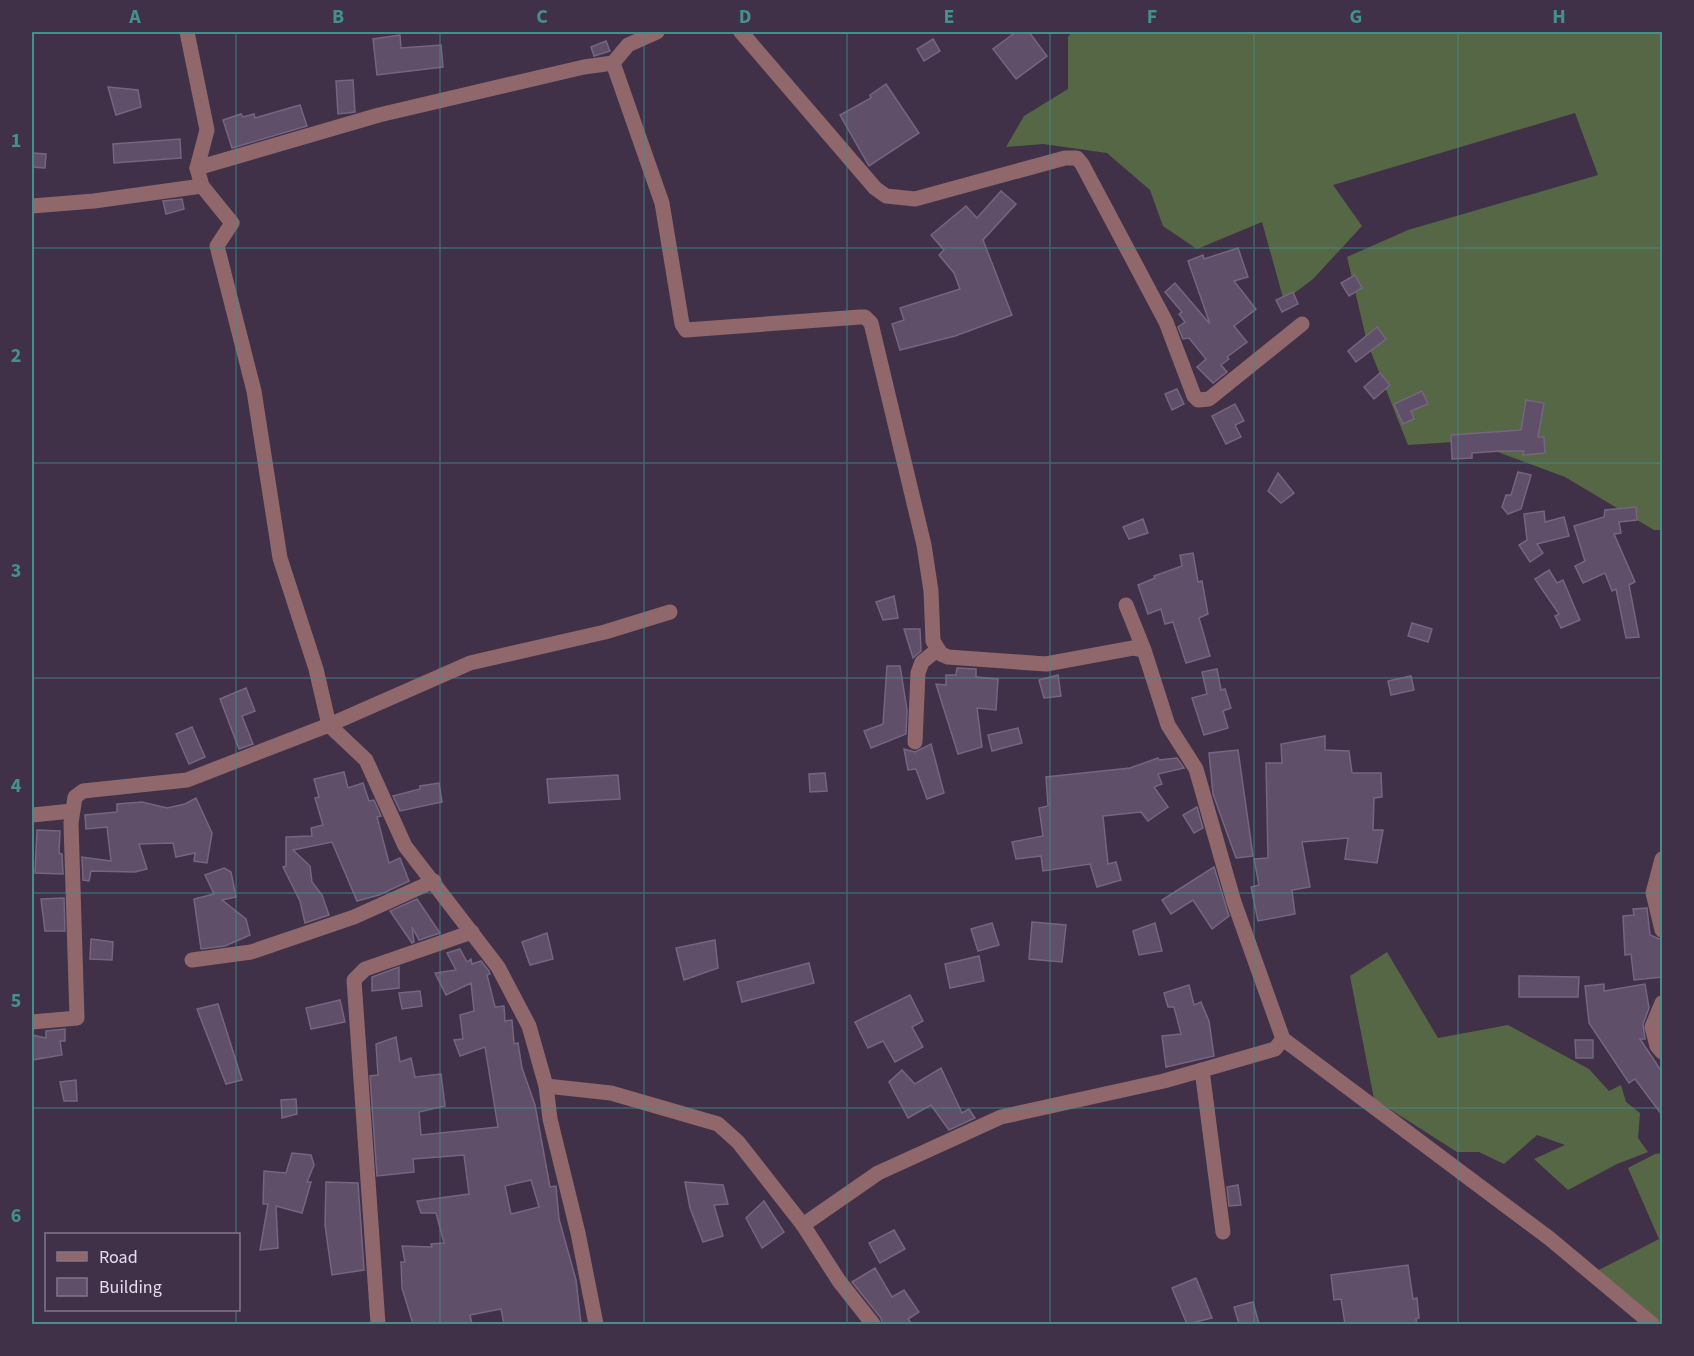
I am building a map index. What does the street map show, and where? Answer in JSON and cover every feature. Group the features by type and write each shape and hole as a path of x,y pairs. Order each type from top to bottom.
{"street":[{"path":"187,32 207,130 197,168 202,186 232,223 217,246 254,392 280,558 316,669 329,725 366,760 405,846 498,967 529,1026 546,1086 550,1119 578,1233 596,1324"},
{"path":"197,168 379,115 584,67 613,63 628,45 657,32"},
{"path":"741,32 875,188 886,196 915,199 1065,158 1077,158 1166,322 1194,396 1198,400 1209,399 1302,324"},
{"path":"613,63 662,203 673,277 682,324 686,330 863,317 871,323 924,545 931,591 933,641 937,650 948,657 1046,664 1133,648 1144,650"},
{"path":"32,206 94,201 202,186"},
{"path":"1126,605 1144,650 1168,725 1200,779 1234,902 1283,1040 1549,1238 1652,1324"},
{"path":"32,1022 77,1018 72,811 75,798 82,791 178,782 234,763 329,725 470,663 605,632 670,612"},
{"path":"915,742 918,673 922,662 937,650"},
{"path":"32,815 72,811"},
{"path":"1662,859 1653,893 1662,930"},
{"path":"192,960 251,952 354,917 434,881"},
{"path":"378,1324 366,1115 354,980 365,969 472,932"},
{"path":"1662,1003 1652,1027 1657,1046 1662,1052"},
{"path":"803,1225 878,1173 1001,1117 1202,1070 1275,1049 1283,1040"},
{"path":"1202,1070 1223,1233"},
{"path":"546,1086 611,1093 718,1124 738,1142 803,1225 839,1281 873,1324"}],"green space":[{"path":"1072,32 1662,32 1662,530 1654,530 1565,477 1468,441 1408,445 1367,342 1347,257 1408,230 1598,175 1575,113 1333,185 1362,226 1313,279 1284,301 1262,222 1197,249 1163,226 1150,190 1107,153 1043,144 1006,147 1024,116 1068,89 1068,37"},
{"path":"1387,952 1438,1038 1508,1025 1589,1069 1609,1091 1621,1085 1626,1102 1640,1113 1638,1138 1648,1152 1617,1164 1568,1190 1534,1159 1565,1145 1537,1135 1504,1164 1479,1152 1457,1152 1374,1099 1350,976"},
{"path":"1662,1153 1662,1324 1653,1324 1597,1271 1659,1239 1628,1168 1655,1154"}],"building":[{"path":"1016,32 1029,32 1047,56 1016,79 993,49"},
{"path":"400,35 401,48 441,45 443,67 377,75 373,39"},
{"path":"933,39 940,51 924,61 917,49"},
{"path":"606,41 610,51 594,56 591,47"},
{"path":"353,80 355,112 338,114 336,81"},
{"path":"886,84 919,133 869,166 840,115 871,98 870,95"},
{"path":"108,87 138,90 141,107 116,115"},
{"path":"300,105 307,126 232,148 223,120 241,114 243,117 254,114 255,118"},
{"path":"180,139 181,158 114,163 113,144"},
{"path":"32,153 46,154 45,168 32,167"},
{"path":"1001,191 1016,204 983,240 1012,315 955,336 900,350 892,324 904,320 900,308 960,289 954,273 939,255 944,250 931,235 966,206 977,218"},
{"path":"182,199 184,209 166,214 163,201"},
{"path":"1238,248 1248,277 1234,281 1256,309 1234,326 1247,342 1227,357 1229,359 1221,365 1227,372 1213,383 1197,367 1206,359 1189,338 1183,339 1178,327 1185,322 1179,314 1182,312 1165,292 1175,283 1210,324 1188,261 1203,255 1204,259"},
{"path":"1355,275 1362,288 1349,296 1341,283"},
{"path":"1293,292 1298,304 1282,312 1276,300"},
{"path":"1377,327 1386,339 1356,362 1348,351"},
{"path":"1380,373 1390,385 1374,399 1364,387"},
{"path":"1177,389 1184,404 1172,410 1165,394"},
{"path":"1422,391 1428,404 1411,411 1414,419 1403,424 1394,404"},
{"path":"1526,400 1544,403 1538,437 1544,437 1545,453 1523,455 1524,451 1501,451 1472,453 1472,458 1452,459 1451,435 1521,430"},
{"path":"1235,404 1244,421 1235,425 1241,437 1226,444 1212,416"},
{"path":"1518,472 1531,475 1521,509 1508,514 1502,507 1506,495 1511,495"},
{"path":"1278,473 1294,493 1281,503 1268,491"},
{"path":"1636,507 1637,520 1619,522 1621,533 1614,534 1635,582 1629,585 1639,637 1626,638 1616,589 1612,591 1605,573 1583,583 1575,566 1585,561 1574,526 1604,517 1605,510"},
{"path":"1544,511 1545,522 1564,517 1569,536 1537,544 1543,553 1530,562 1519,545 1527,540 1524,514"},
{"path":"1143,519 1148,533 1129,539 1123,527"},
{"path":"1193,553 1198,582 1202,581 1208,614 1199,618 1210,656 1186,663 1173,622 1165,624 1161,609 1148,614 1138,585 1155,578 1154,576 1182,566 1180,555"},
{"path":"1549,570 1557,583 1563,580 1580,620 1561,628 1555,616 1559,614 1535,579"},
{"path":"894,596 898,618 883,620 876,602"},
{"path":"1412,623 1432,629 1428,642 1408,636"},
{"path":"904,629 920,629 921,651 913,658"},
{"path":"887,666 900,666 907,710 906,734 871,748 864,731 883,724"},
{"path":"957,668 976,669 976,677 998,679 996,710 977,708 982,747 958,754 936,684 946,685 946,675 956,675"},
{"path":"1217,669 1221,690 1225,689 1231,708 1223,711 1228,728 1204,735 1192,698 1207,694 1202,672"},
{"path":"1058,675 1061,696 1044,698 1039,680"},
{"path":"1411,676 1414,690 1391,695 1388,681"},
{"path":"246,688 255,711 242,716 253,744 239,749 220,699"},
{"path":"192,727 205,757 189,764 176,734"},
{"path":"1018,728 1022,743 992,751 988,735"},
{"path":"1325,736 1325,750 1349,751 1352,773 1381,773 1382,797 1374,798 1373,830 1383,830 1377,863 1345,859 1348,838 1302,842 1310,887 1292,890 1295,914 1258,921 1251,887 1259,885 1254,859 1268,858 1266,763 1282,763 1281,744"},
{"path":"931,744 944,793 927,799 916,769 908,770 904,749 915,752"},
{"path":"1238,750 1253,856 1236,858 1213,794 1209,753"},
{"path":"1158,758 1159,760 1177,758 1184,768 1158,774 1162,784 1154,787 1168,807 1148,821 1141,812 1103,816 1108,864 1116,862 1121,880 1097,887 1090,864 1043,871 1041,856 1016,859 1012,842 1043,836 1039,808 1048,806 1046,777 1130,768"},
{"path":"344,772 348,788 363,783 369,801 374,800 381,816 377,817 389,863 400,858 409,881 379,895 357,901 332,842 293,850 310,866 312,882 322,895 329,915 305,923 300,901 283,867 286,866 286,837 312,836 311,828 323,825 315,798 319,797 314,779"},
{"path":"825,773 827,791 810,792 809,774"},
{"path":"618,775 620,799 549,803 547,779"},
{"path":"439,783 442,802 400,811 393,796 420,789 420,786"},
{"path":"196,798 212,833 207,863 194,861 195,853 176,857 173,843 139,844 147,869 135,872 91,871 89,881 83,880 82,857 111,861 107,827 86,829 85,815 117,812 117,804 142,802 167,808 185,804"},
{"path":"1197,807 1203,828 1194,833 1183,815"},
{"path":"37,830 60,831 59,853 62,854 63,874 35,873"},
{"path":"1214,867 1229,916 1212,929 1193,900 1171,914 1162,900"},
{"path":"224,868 231,872 236,897 222,900 246,919 250,935 225,946 201,949 194,899 214,894 205,875"},
{"path":"64,898 65,931 45,931 41,899"},
{"path":"417,899 440,933 419,940 412,927 414,942 412,943 390,911"},
{"path":"1647,908 1650,935 1662,940 1662,977 1634,980 1631,954 1625,955 1623,916 1634,915 1633,909"},
{"path":"1032,922 1066,925 1062,962 1029,959"},
{"path":"992,923 999,945 978,951 971,929"},
{"path":"1155,923 1162,951 1139,955 1133,931"},
{"path":"547,933 553,959 530,965 522,942"},
{"path":"91,939 113,942 112,960 90,959"},
{"path":"715,940 718,968 684,980 676,948"},
{"path":"460,949 467,962 471,959 472,964 481,961 490,974 487,975 495,1007 504,1006 505,1021 512,1020 514,1044 518,1043 522,1068 535,1105 550,1187 556,1186 559,1219 576,1280 581,1324 504,1324 501,1309 470,1315 472,1324 413,1324 402,1288 401,1262 405,1262 402,1246 432,1247 431,1244 444,1243 436,1213 421,1213 417,1201 469,1194 464,1155 413,1159 414,1172 377,1176 370,1076 378,1075 376,1044 396,1037 400,1062 411,1058 415,1077 441,1074 445,1106 419,1112 421,1135 498,1127 485,1047 460,1056 454,1040 463,1039 460,1015 474,1011 471,983 446,995 435,973 456,970 447,953","holes":["531,1180 539,1207 511,1214 505,1186"]},
{"path":"979,956 984,981 950,988 945,964"},
{"path":"809,963 814,983 742,1002 737,982"},
{"path":"399,967 399,988 372,991 372,977"},
{"path":"1519,976 1579,977 1578,997 1519,997"},
{"path":"1604,984 1604,991 1645,984 1649,1008 1643,1024 1645,1039 1640,1039 1662,1072 1662,1115 1635,1079 1629,1083 1589,1023 1585,986"},
{"path":"1189,985 1194,1005 1201,1002 1209,1021 1214,1056 1166,1067 1162,1036 1181,1034 1174,1007 1168,1007 1164,993"},
{"path":"420,991 422,1006 402,1009 399,993"},
{"path":"910,995 923,1021 912,1027 923,1047 895,1062 883,1041 868,1048 855,1022"},
{"path":"340,1000 345,1022 311,1029 306,1008"},
{"path":"218,1004 242,1080 226,1084 197,1009"},
{"path":"65,1029 65,1041 60,1041 62,1055 32,1060 32,1035 46,1038 46,1031"},
{"path":"1575,1040 1593,1040 1593,1058 1576,1058"},
{"path":"941,1068 962,1113 969,1109 975,1118 949,1130 931,1105 908,1118 889,1082 902,1070 915,1084"},
{"path":"76,1080 77,1101 64,1101 60,1082"},
{"path":"296,1099 297,1114 282,1118 281,1100"},
{"path":"292,1153 311,1155 314,1165 307,1182 311,1182 302,1213 276,1206 278,1248 260,1250 268,1204 263,1204 264,1171 286,1173"},
{"path":"326,1182 358,1183 364,1270 332,1275 325,1225"},
{"path":"685,1182 723,1185 728,1204 714,1205 723,1236 703,1242 690,1208"},
{"path":"1238,1185 1241,1205 1229,1206 1227,1187"},
{"path":"764,1201 784,1232 762,1248 746,1218"},
{"path":"894,1230 905,1249 880,1263 869,1243"},
{"path":"1408,1265 1413,1299 1417,1298 1419,1318 1416,1319 1417,1324 1345,1324 1341,1299 1334,1300 1331,1275"},
{"path":"875,1268 892,1297 904,1290 919,1312 908,1319 912,1324 882,1324 881,1318 852,1282"},
{"path":"1196,1278 1212,1318 1187,1324 1172,1288"},
{"path":"1253,1302 1259,1324 1239,1324 1234,1307"}]}
